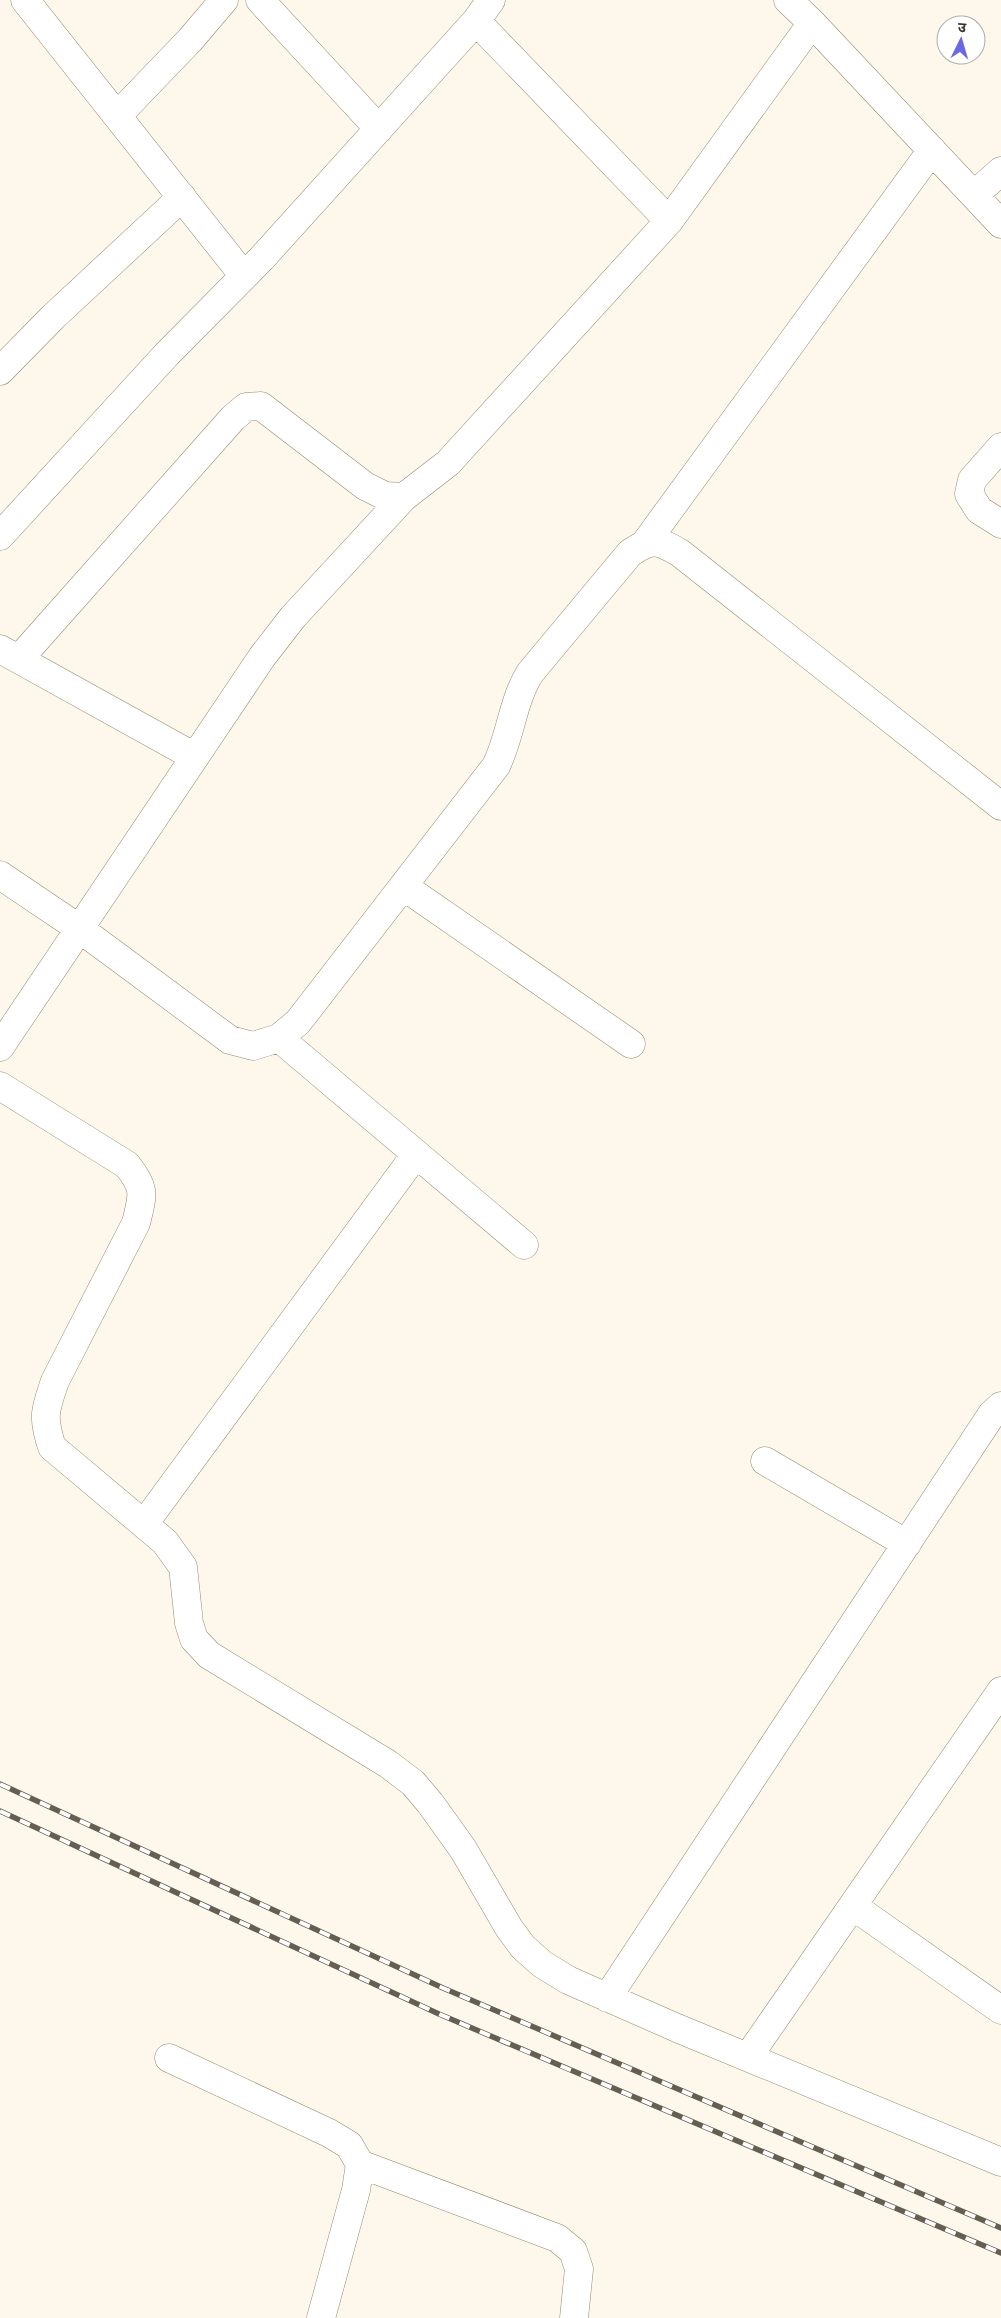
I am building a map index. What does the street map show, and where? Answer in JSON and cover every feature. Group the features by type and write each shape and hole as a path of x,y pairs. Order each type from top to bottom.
{"street":[{"path":"26,0 244,276"},
{"path":"117,116 190,40 224,0"},
{"path":"260,0 379,129"},
{"path":"788,0 812,23 1001,224"},
{"path":"0,536 167,354 244,276 379,129 483,10 669,221"},
{"path":"0,1047 262,657 293,617 404,497 448,463 669,221 812,23"},
{"path":"0,874 80,929 230,1040 254,1046 279,1038 298,1022 496,766 506,746 514,706 521,687 530,673 630,553 646,542 932,150"},
{"path":"974,195 1001,171"},
{"path":"0,371 53,317 182,198"},
{"path":"195,757 10,654 246,406 261,406 365,486 385,496 404,497"},
{"path":"1001,447 981,467 972,480 969,494 979,510 1001,524"},
{"path":"646,542 662,543 680,553 1001,806"},
{"path":"403,886 631,1044"},
{"path":"279,1038 524,1245"},
{"path":"0,1086 127,1165 139,1181 142,1198 136,1223 55,1381 46,1406 44,1425 52,1447 165,1542 183,1567 189,1623 194,1639 209,1655 388,1764 413,1784 430,1803 463,1848 523,1947 542,1964 568,1980 607,1998 1001,2162"},
{"path":"144,1524 416,1154"},
{"path":"607,1998 992,1414 1001,1406"},
{"path":"765,1461 907,1544"},
{"path":"748,2057 1001,1691"},
{"path":"853,1906 1001,2010"},
{"path":"169,2058 329,2133 349,2145 360,2164 356,2190 321,2318"},
{"path":"360,2164 557,2238 574,2251 579,2268 574,2318"}],"railway":[{"path":"0,1784 443,1988 1001,2228"},
{"path":"0,1811 439,2014 1001,2253"}]}
